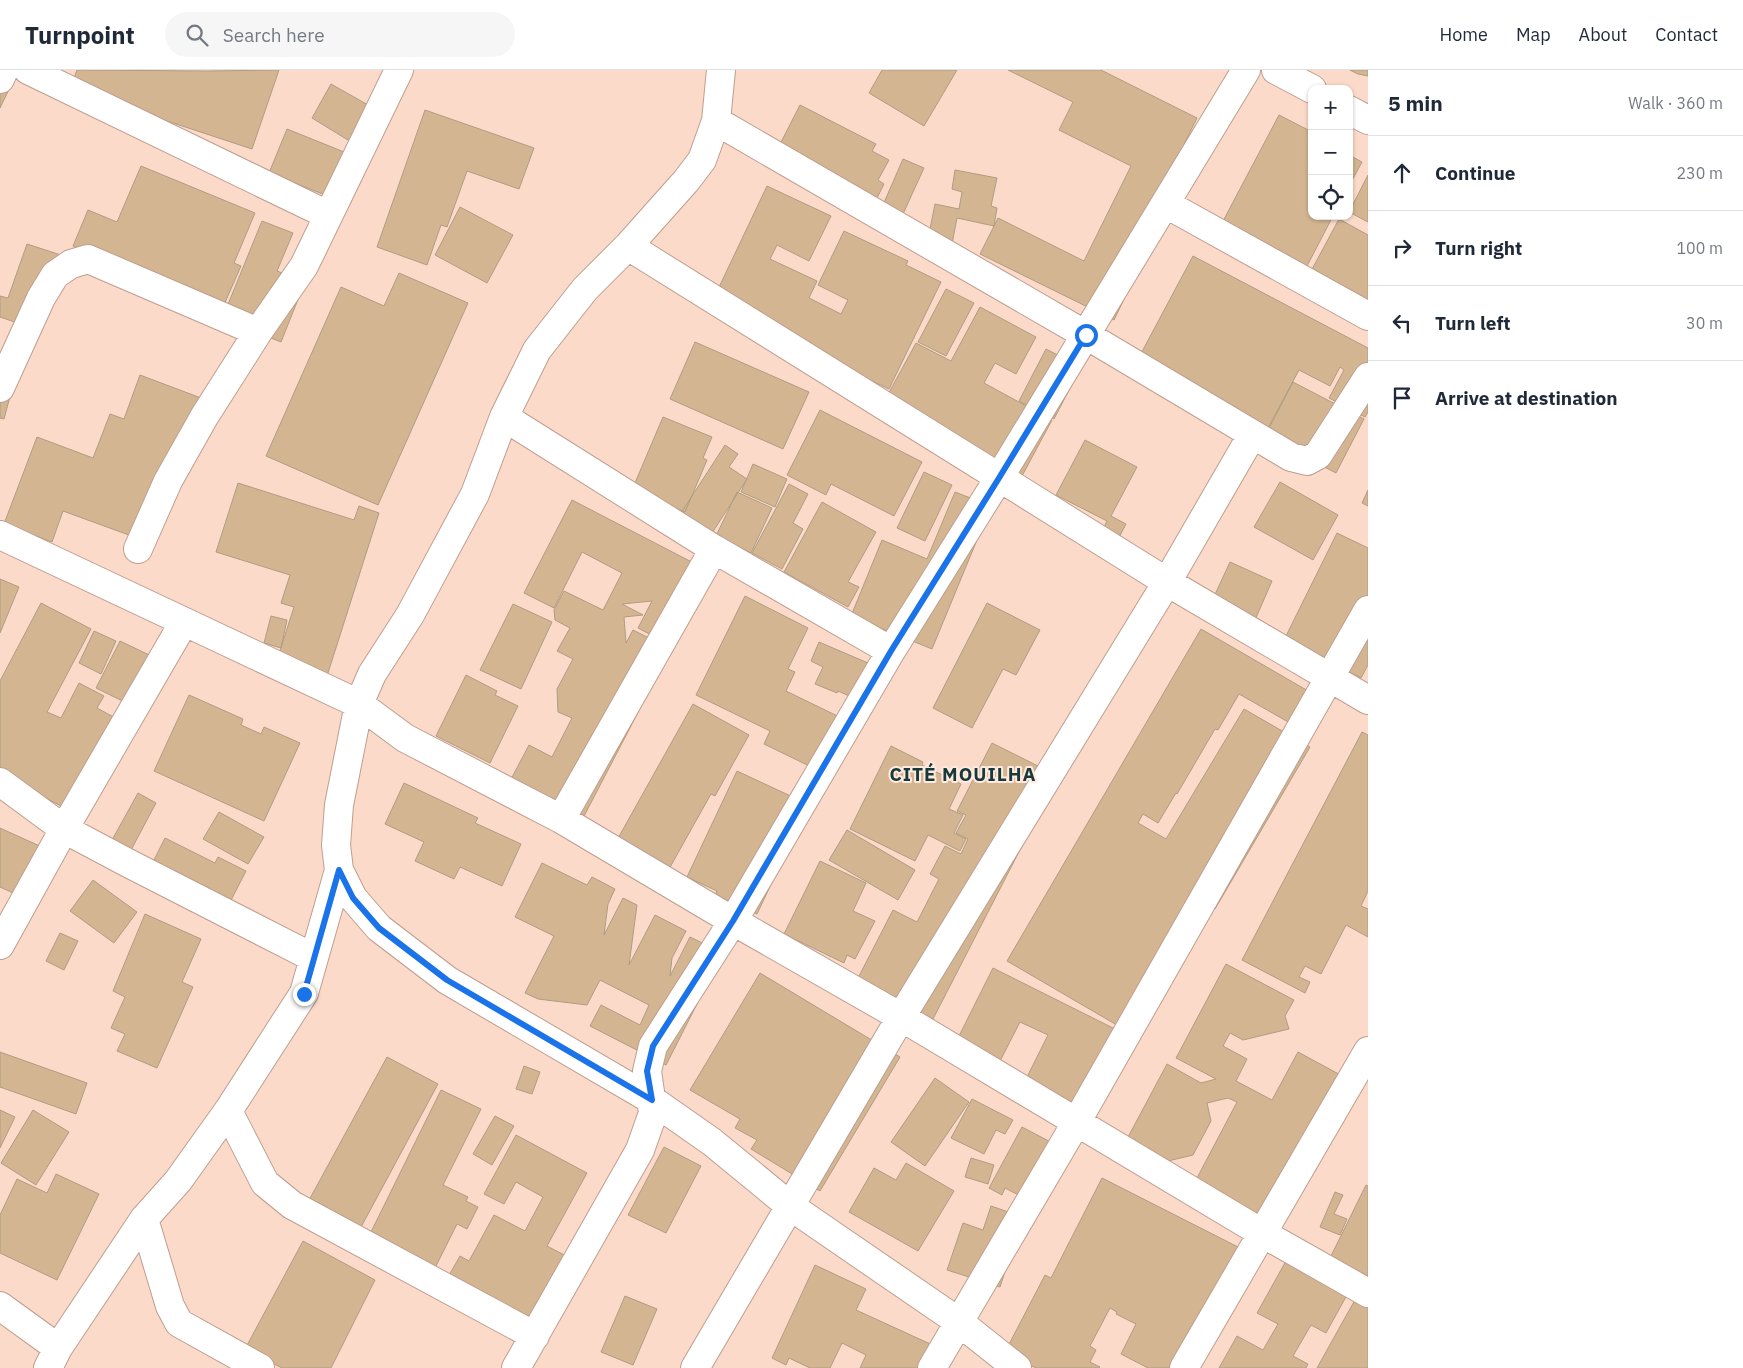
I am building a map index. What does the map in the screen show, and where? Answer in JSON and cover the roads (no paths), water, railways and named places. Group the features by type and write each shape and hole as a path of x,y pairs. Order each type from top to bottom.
{"street":[{"path":"0,79 4,70"},
{"path":"28,70 328,216"},
{"path":"138,549 168,482 204,417 258,332 304,266 398,70"},
{"path":"721,70 716,121 702,160 686,181 628,246 585,289 537,350 504,417 474,494 410,615 372,674 359,704 340,805 336,845 339,870 353,898 379,928 447,980 652,1100 712,1142 790,1206 959,1322 1018,1368"},
{"path":"516,1368 640,1150 653,1114 647,1071 653,1046 733,921 891,651 999,478 1246,70"},
{"path":"1276,70 1308,88"},
{"path":"1353,112 1368,120"},
{"path":"716,121 1086,335 1291,457 1307,461 1318,455 1368,378"},
{"path":"1166,204 1368,316"},
{"path":"628,246 1167,582 1368,700"},
{"path":"0,388 41,298 55,275 71,264 88,259 258,332"},
{"path":"504,417 714,549 891,651"},
{"path":"694,1368 901,1017 1167,582 1252,435"},
{"path":"0,535 359,704 405,738 560,819 901,1017 1262,1233 1368,1293"},
{"path":"560,819 714,549"},
{"path":"932,1368 1076,1123 1368,610"},
{"path":"0,945 64,829 184,622"},
{"path":"0,782 64,829 314,958"},
{"path":"0,1306 53,1358 144,1219 178,1180 228,1111 304,994 339,870"},
{"path":"1184,1368 1368,1051"},
{"path":"228,1111 265,1183 292,1205 535,1336"},
{"path":"144,1219 170,1306 179,1323 260,1368"}],"district":[{"name":"CITÉ MOUILHA","path":"963,774"}]}
